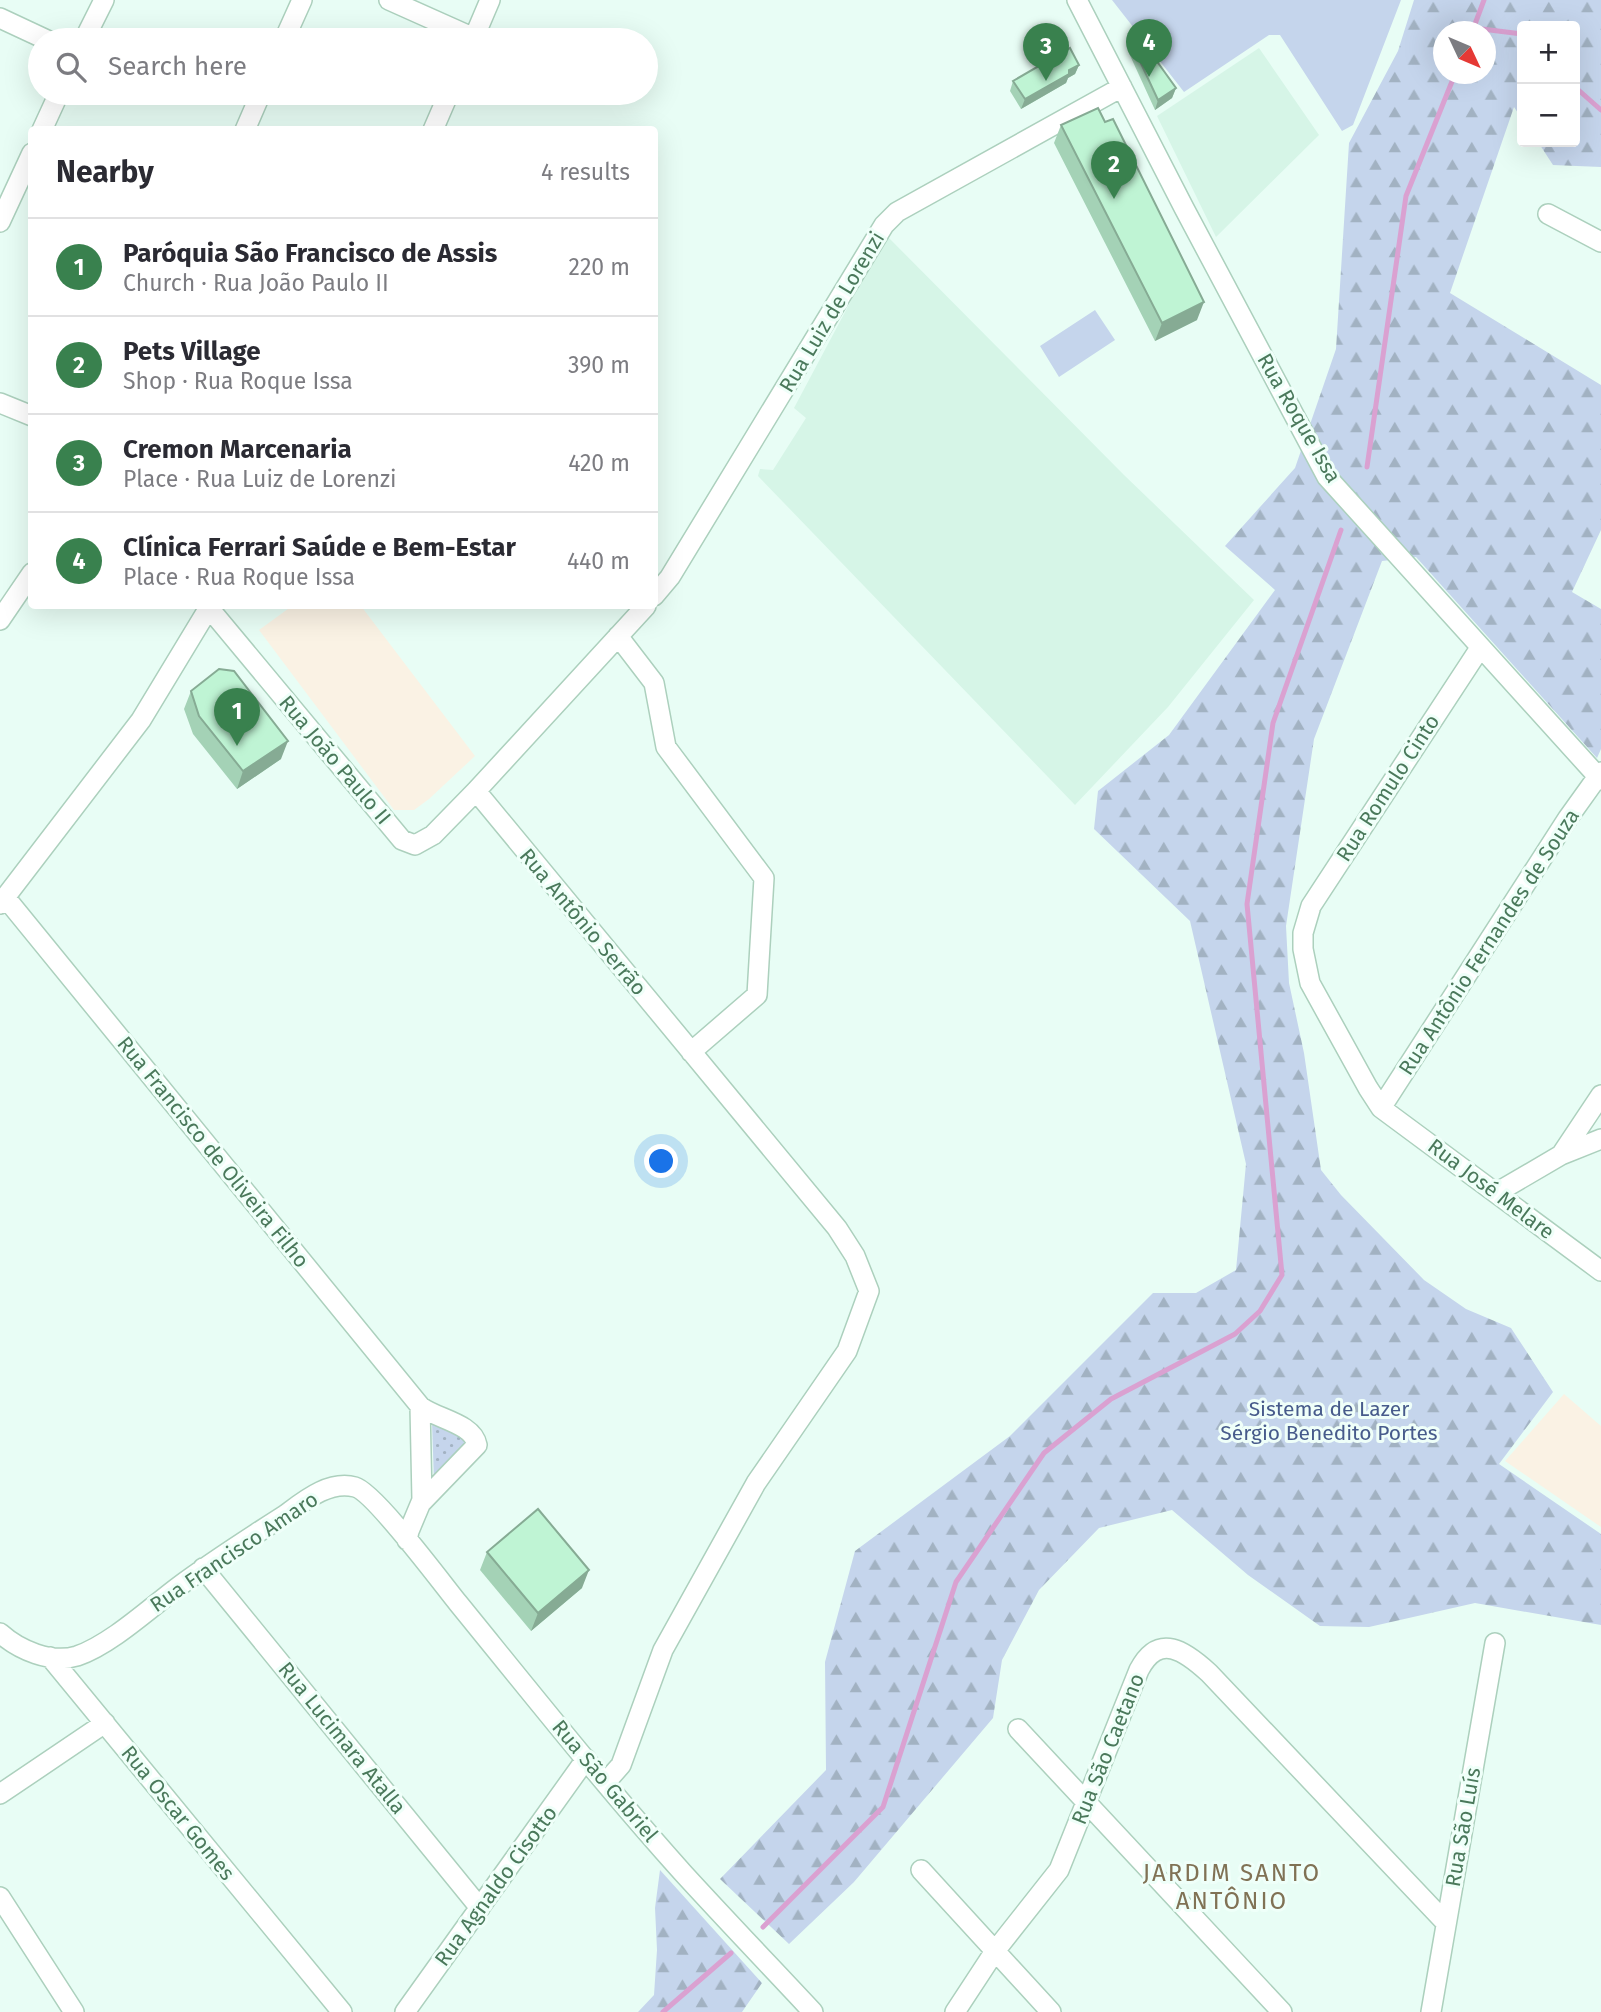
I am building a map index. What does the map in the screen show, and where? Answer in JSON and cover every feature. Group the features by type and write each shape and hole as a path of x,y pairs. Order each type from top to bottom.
{"street":[{"path":"90,28 104,0"},
{"path":"290,28 302,0"},
{"path":"389,0 449,28"},
{"path":"478,28 490,0"},
{"name":"Rua Roque Issa","path":"1077,0 1327,477 1480,648 1600,776"},
{"path":"0,18 28,31"},
{"name":"Rua Luiz de Lorenzi","path":"658,591 670,577 884,225 897,212 1122,87"},
{"path":"44,126 53,105"},
{"path":"247,126 256,105"},
{"path":"435,126 444,105"},
{"path":"2,212 28,161"},
{"path":"1548,214 1601,242"},
{"path":"0,403 28,414"},
{"path":"0,620 28,579"},
{"path":"3,900 141,719 209,609"},
{"name":"Rua João Paulo II","path":"212,609 402,840 410,844 423,842 475,792"},
{"path":"475,792 643,609"},
{"path":"618,636 654,683 666,747 764,878 757,995 691,1052"},
{"name":"Rua Romulo Cinto","path":"1381,1108 1310,983 1303,949 1303,933 1311,906 1480,648"},
{"name":"Rua Antônio Fernandes de Souza","path":"1381,1108 1568,818 1600,776"},
{"name":"Rua Antônio Serrão","path":"475,792 836,1228 855,1256 869,1291 847,1351 757,1483 663,1650 621,1765 606,1782"},
{"name":"Rua Francisco de Oliveira Filho","path":"3,900 420,1406 475,1437 477,1445 422,1502 407,1540"},
{"path":"1561,1155 1601,1095"},
{"name":"Rua José Melare","path":"1381,1108 1601,1271"},
{"path":"1496,1193 1561,1155 1601,1139"},
{"name":"Rua Francisco de Oliveira Filho","path":"420,1406 422,1502"},
{"name":"Rua Francisco Amaro","path":"50,1657 76,1656 100,1645 203,1568 319,1492 344,1486 358,1488 407,1540"},
{"name":"Rua São Gabriel","path":"407,1540 586,1759 683,1872 813,2012"},
{"name":"Rua Lucimara Atalla","path":"203,1568 480,1908"},
{"path":"0,1633 19,1647 50,1657"},
{"name":"Rua São Luís","path":"1431,2012 1495,1643"},
{"name":"Rua São Caetano","path":"955,2012 995,1951 1059,1870 1144,1660 1161,1649 1181,1651 1209,1673 1447,1923"},
{"name":"Rua Oscar Gomes","path":"50,1657 342,2012"},
{"path":"0,1794 105,1723"},
{"path":"1018,1730 1282,2012"},
{"name":"Rua Agnaldo Cisotto","path":"405,2012 586,1759"},
{"path":"920,1870 1051,2012"},
{"path":"0,1897 74,2012"}],"shaded area":[{"path":"1259,48 1319,135 1216,237 1157,116"},
{"path":"886,235 1124,475 1254,600 1168,707 1075,805 758,476 760,469 773,470 806,418 794,408"},
{"path":"288,609 363,609 475,756 414,810 394,810 259,630"},
{"path":"1564,1394 1601,1426 1601,1527 1505,1461"}],"green space":[{"path":"1112,0 1401,0 1353,125 1342,131 1280,35 1269,35 1184,92"},
{"name":"Sistema de Lazer Sérgio Benedito Portes","path":"1414,0 1601,0 1601,167 1553,165 1541,147 1580,147 1580,21 1517,21 1517,112 1514,107 1450,293 1601,385 1601,530 1572,592 1601,609 1601,749 1597,758 1416,557 1382,561 1314,739 1286,926 1289,983 1304,1053 1321,1170 1341,1195 1424,1280 1466,1309 1511,1328 1553,1392 1499,1464 1601,1534 1601,1625 1475,1603 1369,1627 1320,1626 1248,1575 1172,1510 1099,1528 1039,1590 1002,1660 993,1718 854,1882 789,1944 720,1879 826,1770 825,1662 855,1551 1010,1436 1153,1293 1196,1293 1236,1270 1246,1164 1190,921 1094,829 1098,791 1169,735 1275,590 1225,546 1295,468 1336,349 1349,143 1398,51"},
{"path":"1095,310 1115,340 1059,377 1040,346"},
{"path":"432,1422 473,1442 434,1482"},
{"path":"660,1870 762,1983 742,2012 638,2012 654,1995 657,1950 655,1908"}],"building":[{"path":"1131,42 1143,42 1176,88 1158,100"},
{"path":"1070,48 1079,65 1069,70 1069,74 1025,99 1013,81"},
{"path":"1098,108 1105,122 1113,119 1204,302 1162,323 1061,125"},
{"path":"219,669 234,671 288,741 243,771 199,716 191,691"},
{"path":"538,1509 589,1570 538,1613 487,1552"}],"waterway":[{"path":"1476,21 1484,0"},
{"path":"1496,31 1517,33"},
{"path":"1367,467 1406,196 1451,84"},
{"path":"1580,91 1601,110"},
{"path":"763,1927 883,1807 956,1582 1044,1453 1111,1399 1235,1334 1260,1311 1282,1275 1247,904 1273,723 1341,530"},
{"path":"663,2012 731,1953"}],"place":[{"name":"Clínica Ferrari Saúde e Bem-Estar","path":"1149,77"},
{"name":"Cremon Marcenaria","path":"1046,81"},
{"name":"Pets Village","path":"1114,199"},
{"name":"Paróquia São Francisco de Assis","path":"237,746"}],"district":[{"name":"JARDIM SANTO ANTÔNIO","path":"1232,1887"}]}
